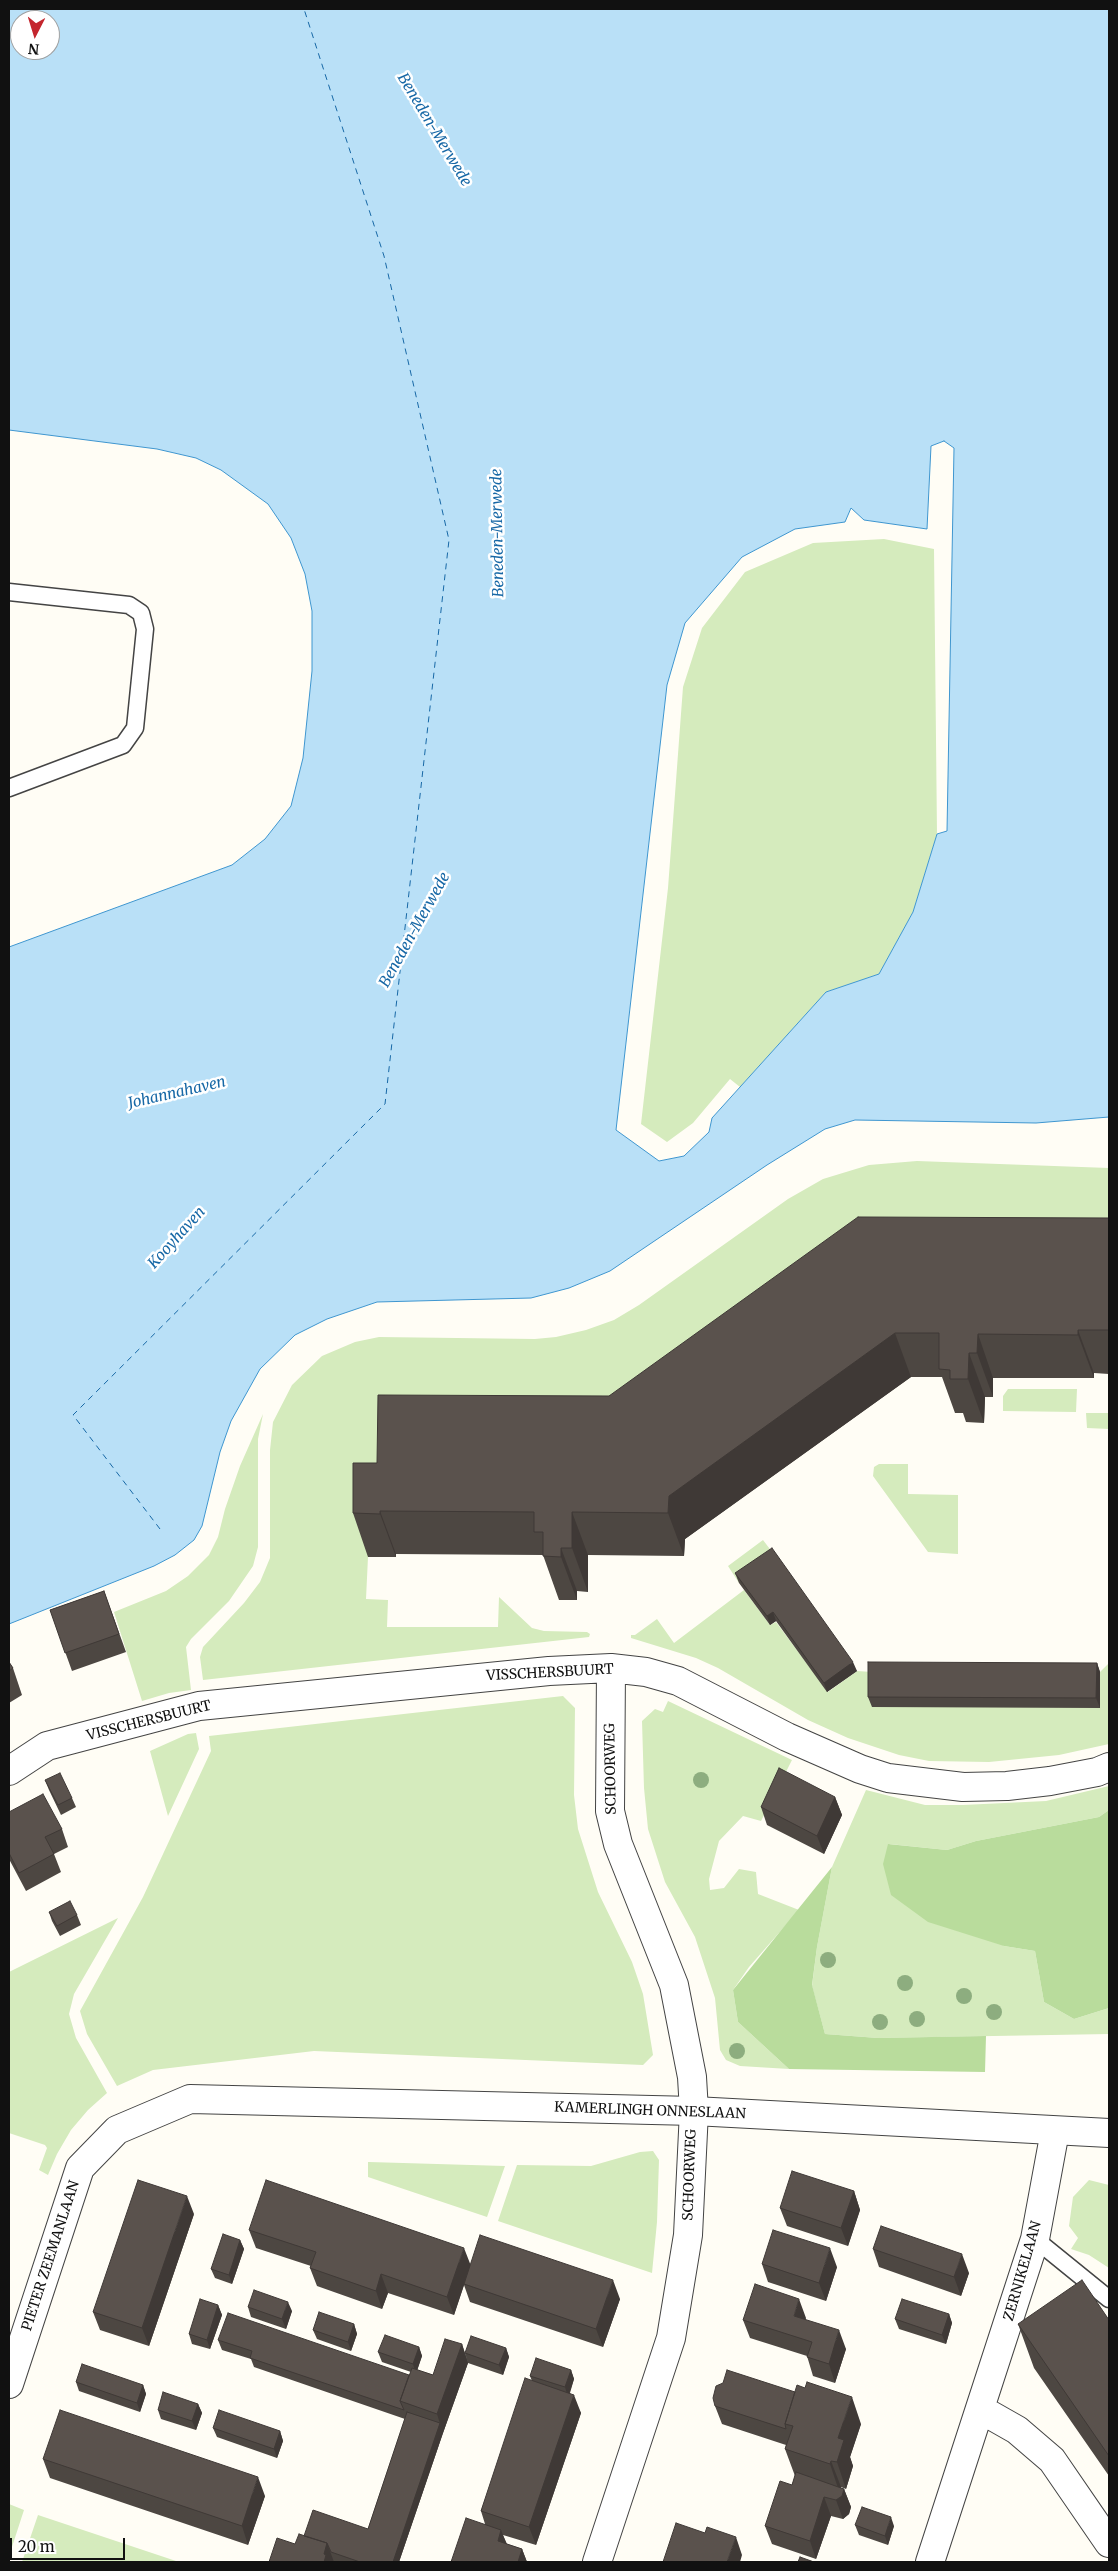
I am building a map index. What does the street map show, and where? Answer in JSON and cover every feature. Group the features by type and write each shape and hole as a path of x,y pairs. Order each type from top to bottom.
{"street":[{"name":"VISSCHERSBUURT","path":"9,1771 48,1746 199,1706 549,1671 611,1668 646,1672 678,1681 788,1736 860,1769 888,1778 963,1787 1007,1786 1050,1781 1097,1772 1109,1767"},
{"name":"SCHOORWEG","path":"597,2562 671,2338 688,2235 694,2111 692,2078 674,1985 618,1844 610,1811 611,1668"},
{"name":"KAMERLINGH ONNESLAAN","path":"190,2099 694,2111 1109,2133"},
{"name":"PIETER ZEEMANLAAN","path":"9,2384 80,2168 117,2130 190,2099"},
{"name":"ZERNIKELAAN","path":"930,2562 1035,2239 1055,2130"},
{"path":"980,2409 1017,2430 1052,2460 1109,2543"}],"lane":[{"path":"9,592 129,605 141,614 145,629 135,728 123,745 9,788"},
{"path":"1035,2239 1109,2299"}],"green space":[{"path":"884,539 934,549 937,834 913,912 879,974 826,992 740,1087 730,1079 693,1123 667,1142 641,1124 668,888 683,687 702,628 745,572 813,543"},
{"path":"917,1161 1109,1168 1109,1262 368,1557 366,1599 388,1600 387,1627 498,1627 499,1597 532,1628 544,1631 587,1632 590,1634 589,1637 203,1680 200,1657 203,1647 244,1603 260,1582 270,1558 270,1450 273,1422 292,1385 322,1356 355,1342 379,1337 535,1339 556,1337 586,1330 614,1320 639,1305 788,1199 823,1179 869,1165"},
{"path":"1008,1389 1077,1389 1076,1412 1003,1411 1003,1396"},
{"path":"1086,1413 1109,1413 1109,1429 1087,1428"},
{"path":"263,1414 258,1439 258,1547 253,1566 229,1601 191,1639 186,1647 191,1690 169,1693 142,1701 114,1612 166,1591 188,1576 209,1555 218,1537 225,1509 240,1466"},
{"path":"879,1464 908,1464 908,1494 958,1495 958,1554 928,1552 873,1476 874,1467"},
{"path":"763,1540 776,1557 739,1583 728,1566"},
{"path":"744,1590 770,1625 776,1622 828,1692 857,1671 872,1672 872,1706 1100,1672 1109,1663 1109,1744 1059,1755 989,1762 929,1761 899,1755 848,1738 808,1720 718,1668 696,1658 631,1638 631,1635 635,1635 657,1619 674,1643"},
{"path":"563,1696 575,1708 574,1795 578,1829 598,1892 632,1962 643,1994 653,2055 643,2065 314,2051 153,2070 117,2086 87,2034 80,2011 143,1897 211,1751 209,1736"},
{"path":"668,1701 792,1760 761,1821 743,1816 719,1841 709,1879 710,1890 724,1888 739,1869 756,1872 758,1894 799,1910 749,1967 733,1990 738,2022 789,2069 740,2066 726,2060 720,2050 715,1998 695,1937 665,1882 648,1829 644,1788 642,1721 655,1709 663,1712"},
{"path":"196,1733 199,1749 168,1816 150,1751 188,1734"},
{"path":"1109,1786 1109,1810 1099,1817 976,1841 947,1850 889,1844 1004,1946 1035,1951 1044,2002 1074,2019 1109,2008 1109,2034 878,2038 825,2034 812,1986 817,1947 832,1867 866,1790 925,1805 963,1805 1046,1801"},
{"path":"1109,1810 1109,2008 1074,2019 1044,2002 1035,1951 1004,1946 928,1922 891,1895 883,1864 888,1844 947,1850 976,1841 1099,1817"},
{"path":"832,1867 812,1985 825,2034 878,2038 986,2036 985,2072 789,2069 738,2022 733,1990"},
{"path":"118,1918 74,1994 69,2014 76,2038 107,2093 88,2110 71,2130 57,2154 48,2175 39,2170 47,2148 45,2145 9,2133 9,1972"},
{"path":"653,2151 659,2160 657,2222 652,2273 498,2221 517,2165 591,2166 640,2152"},
{"path":"368,2162 505,2166 487,2217 368,2177"},
{"path":"1089,2180 1109,2185 1109,2268 1089,2255 1071,2249 1078,2238 1069,2226 1073,2197"},
{"path":"9,2504 24,2510 9,2556"},
{"path":"38,2515 179,2562 22,2562"}],"water":[{"path":"9,9 1109,9 1109,1117 1036,1123 855,1120 825,1129 767,1165 610,1271 569,1288 531,1298 377,1302 327,1319 295,1335 260,1369 231,1421 220,1452 202,1526 194,1540 175,1555 154,1566 9,1624 9,947 232,865 265,839 291,806 303,758 312,671 312,611 305,574 291,538 268,504 221,470 196,458 157,449 9,430","holes":["944,441 954,448 947,831 937,834 913,912 879,974 826,992 712,1118 709,1132 684,1156 659,1161 616,1130 667,685 685,623 742,557 795,529 845,522 851,508 864,520 927,529 931,446"]}],"building":[{"path":"858,1217 1109,1218 1109,1330 1078,1330 1078,1335 978,1334 977,1353 969,1353 968,1379 950,1379 950,1370 939,1369 939,1333 895,1333 669,1496 668,1513 572,1512 572,1548 561,1548 561,1557 543,1556 543,1532 534,1532 534,1512 380,1511 380,1514 353,1513 353,1463 377,1463 378,1395 609,1396"},
{"path":"772,1548 853,1662 824,1683 773,1612 767,1616 735,1573"},
{"path":"104,1591 119,1634 65,1653 50,1610"},
{"path":"9,1662 13,1668 9,1671"},
{"path":"868,1662 1097,1663 1096,1698 868,1697"},
{"path":"779,1768 835,1797 817,1836 761,1807"},
{"path":"60,1773 72,1798 58,1805 45,1780"},
{"path":"43,1794 62,1829 45,1837 54,1854 19,1873 9,1853 9,1812"},
{"path":"70,1901 77,1915 57,1926 49,1912"},
{"path":"792,2171 854,2191 841,2228 780,2208"},
{"path":"138,2180 187,2196 142,2328 93,2312"},
{"path":"266,2180 464,2248 447,2297 381,2274 376,2291 310,2268 316,2252 249,2230"},
{"path":"881,2226 962,2254 954,2277 873,2249"},
{"path":"773,2230 830,2248 819,2283 762,2264"},
{"path":"223,2234 240,2240 229,2275 211,2269"},
{"path":"480,2235 613,2280 596,2329 464,2284"},
{"path":"1082,2280 1109,2320 1109,2456 1018,2324"},
{"path":"755,2284 799,2299 794,2316 839,2330 829,2364 807,2357 812,2342 743,2320"},
{"path":"254,2290 288,2302 282,2319 248,2307"},
{"path":"200,2299 218,2305 207,2340 189,2334"},
{"path":"902,2299 949,2314 942,2335 895,2319"},
{"path":"319,2312 354,2324 348,2342 313,2330"},
{"path":"228,2313 409,2375 400,2401 404,2410 250,2358 252,2351 218,2340"},
{"path":"385,2335 419,2347 413,2364 378,2352"},
{"path":"471,2336 506,2348 499,2365 465,2353"},
{"path":"445,2339 462,2344 437,2414 400,2401 412,2368 433,2375"},
{"path":"536,2358 571,2370 565,2387 530,2376"},
{"path":"82,2364 143,2385 137,2403 76,2382"},
{"path":"727,2370 795,2392 785,2424 786,2429 715,2406 713,2398 716,2386 723,2383"},
{"path":"525,2378 574,2395 529,2527 481,2511"},
{"path":"807,2382 852,2397 838,2438 844,2440 837,2462 831,2461 830,2464 785,2449 793,2426 785,2424 797,2385 805,2388"},
{"path":"163,2392 198,2404 192,2421 158,2410"},
{"path":"60,2410 258,2477 242,2526 43,2459"},
{"path":"219,2410 280,2431 274,2449 213,2428"},
{"path":"407,2412 440,2423 393,2562 360,2562 331,2552 327,2543 304,2536 313,2510 368,2529"},
{"path":"796,2472 844,2489 842,2496 836,2500 824,2497 810,2541 765,2526 780,2481 792,2485"},
{"path":"862,2507 891,2517 885,2536 855,2525"},
{"path":"466,2518 501,2530 498,2541 522,2549 518,2562 451,2562"},
{"path":"676,2523 705,2533 707,2527 736,2537 727,2562 663,2562"},
{"path":"299,2534 327,2543 324,2562 269,2562 277,2538 295,2544"},
{"path":"800,2557 814,2562 798,2562"}],"ferry route":[{"path":"160,1529 73,1415 385,1104 449,540 384,256 304,9"}],"water label":[{"name":"Beneden-Merwede","path":"434,130"},
{"name":"Beneden-Merwede","path":"498,533"},
{"name":"Beneden-Merwede","path":"415,930"},
{"name":"Johannahaven","path":"177,1093"},
{"name":"Kooyhaven","path":"177,1238"}]}
